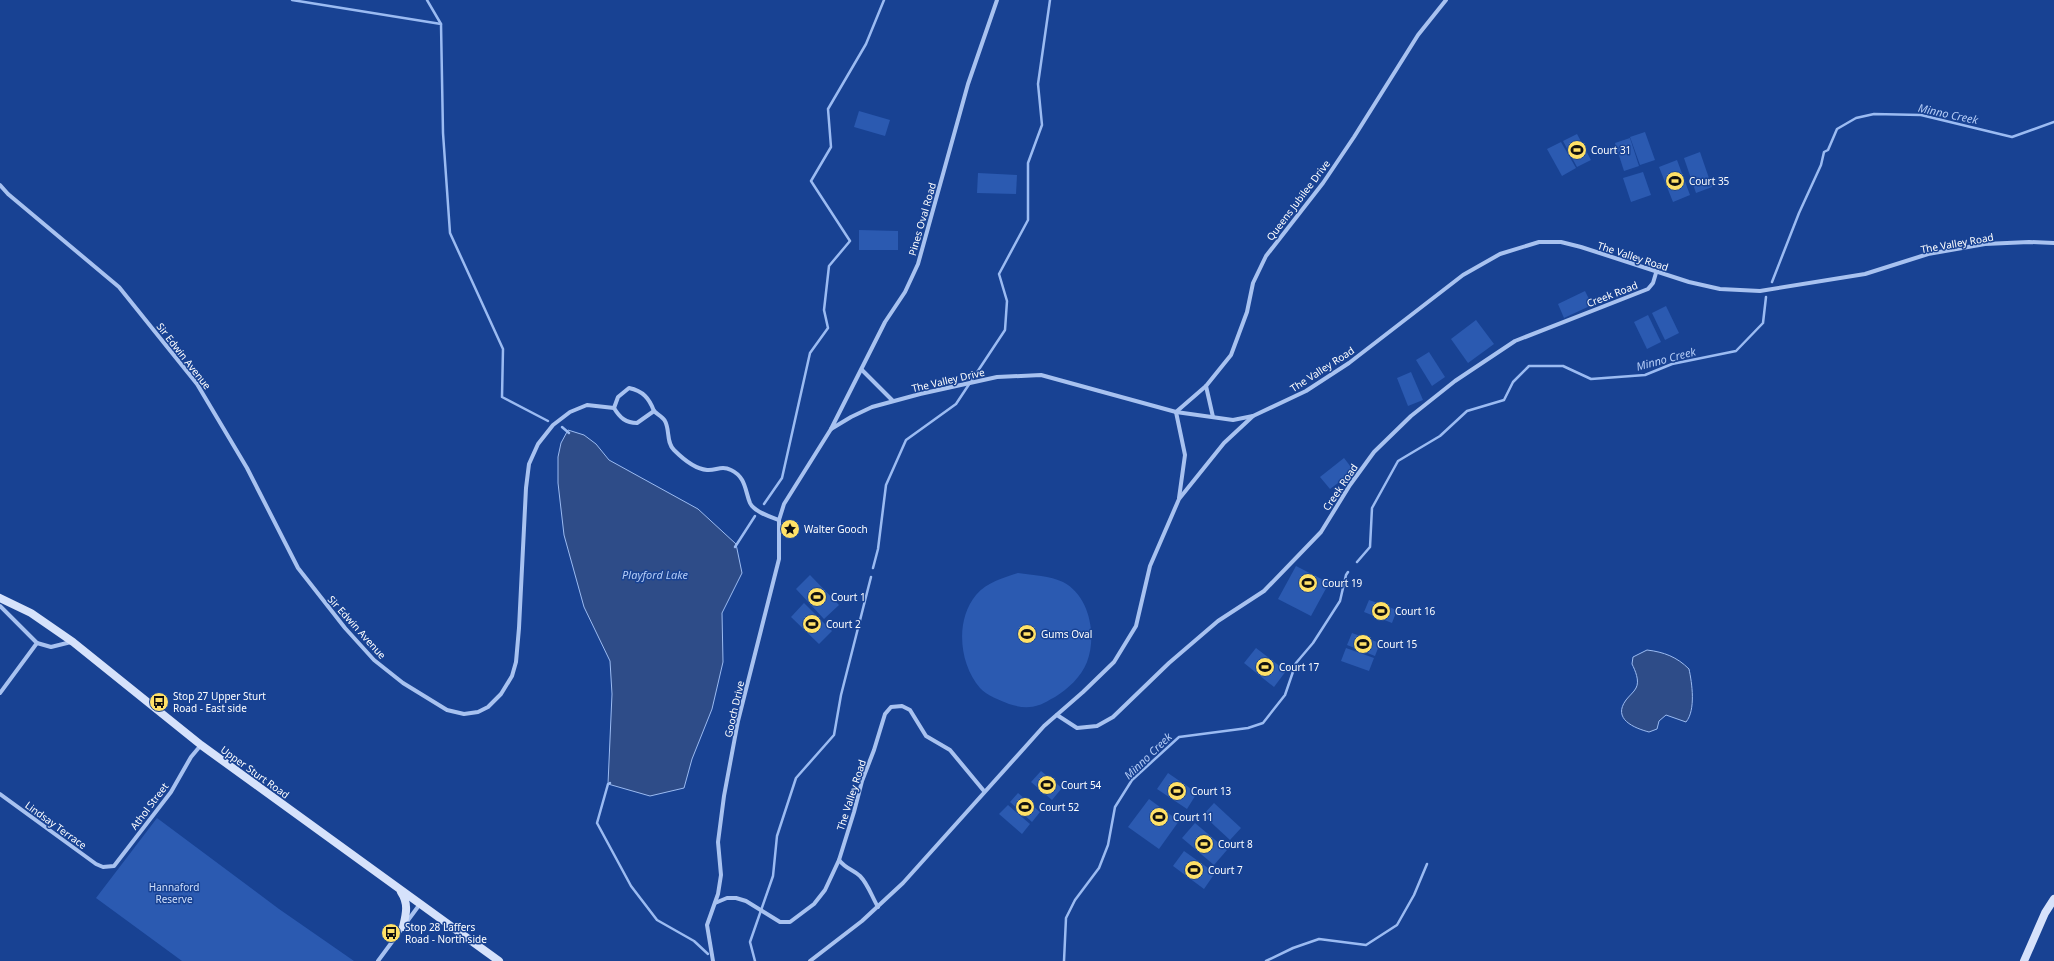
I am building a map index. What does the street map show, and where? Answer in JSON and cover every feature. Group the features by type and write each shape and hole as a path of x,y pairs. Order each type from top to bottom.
{"main road":[{"name":"Upper Sturt Road","path":"0,598 31,613 73,642 201,745 499,961"},
{"path":"398,888 405,898 407,910 403,927"},
{"path":"2024,961 2045,913 2054,899"}],"street":[{"name":"Pines Oval Road","path":"831,429 885,322 905,292 918,264 968,84 997,0"},
{"name":"Queens Jubilee Drive","path":"1176,412 1206,386 1231,355 1246,312 1253,283 1266,256 1323,183 1354,137 1414,41 1446,0"},
{"name":"Sir Edwin Avenue","path":"0,185 8,194 119,287 197,384 247,468 298,568 345,628 374,660 403,683 447,710 464,714 478,712 488,707 501,694 512,676 516,662 519,628 526,488 529,464 538,444 553,425 570,412 588,405 614,408"},
{"name":"The Valley Road","path":"1179,499 1185,456 1176,412 1233,420 1253,416 1306,391 1349,363 1463,275 1500,254 1521,247 1539,242 1561,242 1581,247 1656,273 1720,289 1760,291 1865,274 1928,254 1985,244 2029,242 2054,243"},
{"name":"Creek Road","path":"1057,715 1077,728 1097,726 1113,717 1169,663 1218,621 1264,591 1321,532 1350,485 1374,452 1411,416 1455,381 1516,341 1648,289 1653,283 1656,273"},
{"path":"862,370 893,401"},
{"name":"The Valley Drive","path":"779,520 784,504 831,429 872,407 893,401 997,377 1041,374 1176,412"},
{"path":"1206,386 1213,417"},
{"path":"654,411 637,424 628,423 619,416 614,408 618,397 629,388 639,390 646,396 654,411 664,420 670,444 673,449 687,462 708,470 719,467 731,470 741,478 746,486 750,503 754,508 779,520"},
{"name":"The Valley Road","path":"810,961 878,907 903,883 984,791 1044,726 1114,662 1136,626 1150,566 1179,499 1224,443 1253,416"},
{"name":"Gooch Drive","path":"713,961 707,925 715,902 721,875 718,842 724,796 738,721 779,559 779,520"},
{"path":"0,606 37,643 52,647 73,642"},
{"path":"0,693 37,643"},
{"name":"The Valley Road","path":"715,902 727,898 736,898 746,901 758,910 780,922 790,922 814,904 825,890 839,860 862,781 874,750 885,714 891,707 902,706 910,710 926,736 950,750 984,791"},
{"name":"Athol Street","path":"103,867 114,866 171,792 191,757 201,745"},
{"name":"Lindsay Terrace","path":"0,794 96,864 103,867"},
{"path":"839,860 847,869 863,880 878,907"},
{"path":"378,961 420,904"}],"green space":[{"path":"859,111 890,120 885,136 854,127"},
{"path":"1645,132 1655,160 1640,165 1630,137"},
{"name":"Court 31","path":"1577,134 1591,160 1577,167 1563,141"},
{"path":"1630,138 1639,166 1624,171 1615,143"},
{"path":"1561,142 1576,168 1562,176 1547,149"},
{"path":"1700,152 1712,187 1696,193 1684,158"},
{"name":"Court 35","path":"1677,160 1690,195 1673,202 1659,167"},
{"path":"1643,172 1651,195 1631,202 1623,178"},
{"path":"978,173 1017,175 1016,194 977,193"},
{"path":"859,230 898,231 898,250 859,250"},
{"path":"1585,291 1592,305 1564,318 1558,304"},
{"path":"1666,306 1679,333 1665,340 1652,313"},
{"path":"1648,315 1661,342 1647,349 1634,322"},
{"path":"1476,320 1494,344 1468,363 1451,339"},
{"path":"1429,352 1445,377 1432,386 1416,360"},
{"path":"1411,372 1423,400 1408,406 1397,378"},
{"path":"1344,458 1354,471 1330,489 1320,477"},
{"path":"1296,566 1329,583 1311,616 1278,599"},
{"name":"Gums Oval","path":"1018,573 1053,578 1072,588 1080,597 1085,607 1091,629 1090,652 1087,662 1078,678 1055,697 1031,707 1020,707 1009,704 994,698 983,691 973,678 968,667 962,642 962,629 965,617 969,605 976,595 990,584"},
{"name":"Court 1","path":"810,575 839,605 824,619 796,589"},
{"name":"Court 16","path":"1369,600 1397,610 1392,623 1364,612"},
{"name":"Court 2","path":"804,603 832,631 819,644 791,617"},
{"name":"Court 15","path":"1352,633 1380,643 1375,656 1347,645"},
{"name":"Court 17","path":"1256,648 1286,671 1274,687 1244,663"},
{"path":"1346,648 1374,658 1369,671 1341,661"},
{"name":"Court 54","path":"1041,771 1062,788 1052,800 1031,782"},
{"name":"Court 13","path":"1168,773 1197,793 1187,809 1157,789"},
{"name":"Court 52","path":"1018,793 1040,812 1032,822 1010,802"},
{"path":"1149,799 1179,821 1159,849 1128,827"},
{"path":"1214,803 1241,828 1230,840 1203,815"},
{"path":"1008,805 1030,824 1022,834 999,814"},
{"name":"Hannaford Reserve","path":"157,818 279,909 354,961 182,961 96,898"},
{"name":"Court 8","path":"1195,823 1227,850 1214,865 1182,838"},
{"name":"Court 7","path":"1184,851 1215,873 1204,889 1173,866"}],"water":[{"name":"Playford Lake","path":"568,430 584,435 596,444 609,460 698,509 736,544 742,573 722,613 723,662 712,709 692,759 684,788 650,796 608,784 612,694 610,661 584,607 564,535 558,483 558,457 561,443"},
{"path":"1647,650 1670,656 1680,661 1689,669 1692,696 1691,711 1686,722 1666,715 1659,721 1657,729 1649,732 1631,725 1623,717 1622,712 1622,707 1637,685 1637,676 1632,664 1633,657"}],"waterway":[{"path":"292,0 441,24 443,133 450,233 503,349 502,397 548,421"},
{"path":"427,0 441,24"},
{"path":"764,504 782,478 810,353 828,328 824,310 829,266 850,241 811,181 831,147 828,109 866,44 884,0"},
{"path":"873,568 878,549 886,485 906,440 956,404 1005,330 1007,301 999,274 1028,220 1028,163 1042,125 1038,84 1050,0"},
{"name":"Minno Creek","path":"1772,282 1799,213 1821,165 1824,152 1828,150 1837,129 1856,118 1874,114 1921,115 2012,137 2054,122"},
{"name":"Minno Creek","path":"1357,562 1370,547 1372,508 1398,461 1440,436 1467,411 1504,400 1513,382 1529,366 1563,366 1591,379 1645,375 1672,364 1736,351 1763,323 1766,297"},
{"path":"562,427 569,433"},
{"path":"735,547 755,516"},
{"name":"Minno Creek","path":"1064,961 1066,918 1075,900 1099,868 1108,845 1115,807 1132,780 1179,737 1248,728 1263,723 1285,695 1296,663 1313,643 1340,601 1348,572"},
{"path":"755,961 750,942 773,876 777,836 796,778 834,735 841,695 871,577"},
{"path":"610,783 608,784 597,823 631,886 657,920 694,941 708,954"},
{"path":"1266,961 1293,948 1319,939 1366,945 1397,925 1414,895 1427,864"}],"place":[{"name":"Court 31","path":"1577,150"},
{"name":"Court 35","path":"1675,181"},
{"name":"Walter Gooch","path":"790,529"},
{"name":"Court 19","path":"1308,583"},
{"name":"Court 1","path":"817,597"},
{"name":"Court 16","path":"1381,611"},
{"name":"Court 2","path":"812,624"},
{"name":"Gums Oval","path":"1027,634"},
{"name":"Court 15","path":"1363,644"},
{"name":"Court 17","path":"1265,667"},
{"name":"Stop 27 Upper Sturt Road - East side","path":"159,702"},
{"name":"Court 54","path":"1047,785"},
{"name":"Court 13","path":"1177,791"},
{"name":"Court 52","path":"1025,807"},
{"name":"Court 11","path":"1159,817"},
{"name":"Court 8","path":"1204,844"},
{"name":"Court 7","path":"1194,870"},
{"name":"Stop 28 Laffers Road - North side","path":"391,933"}]}
